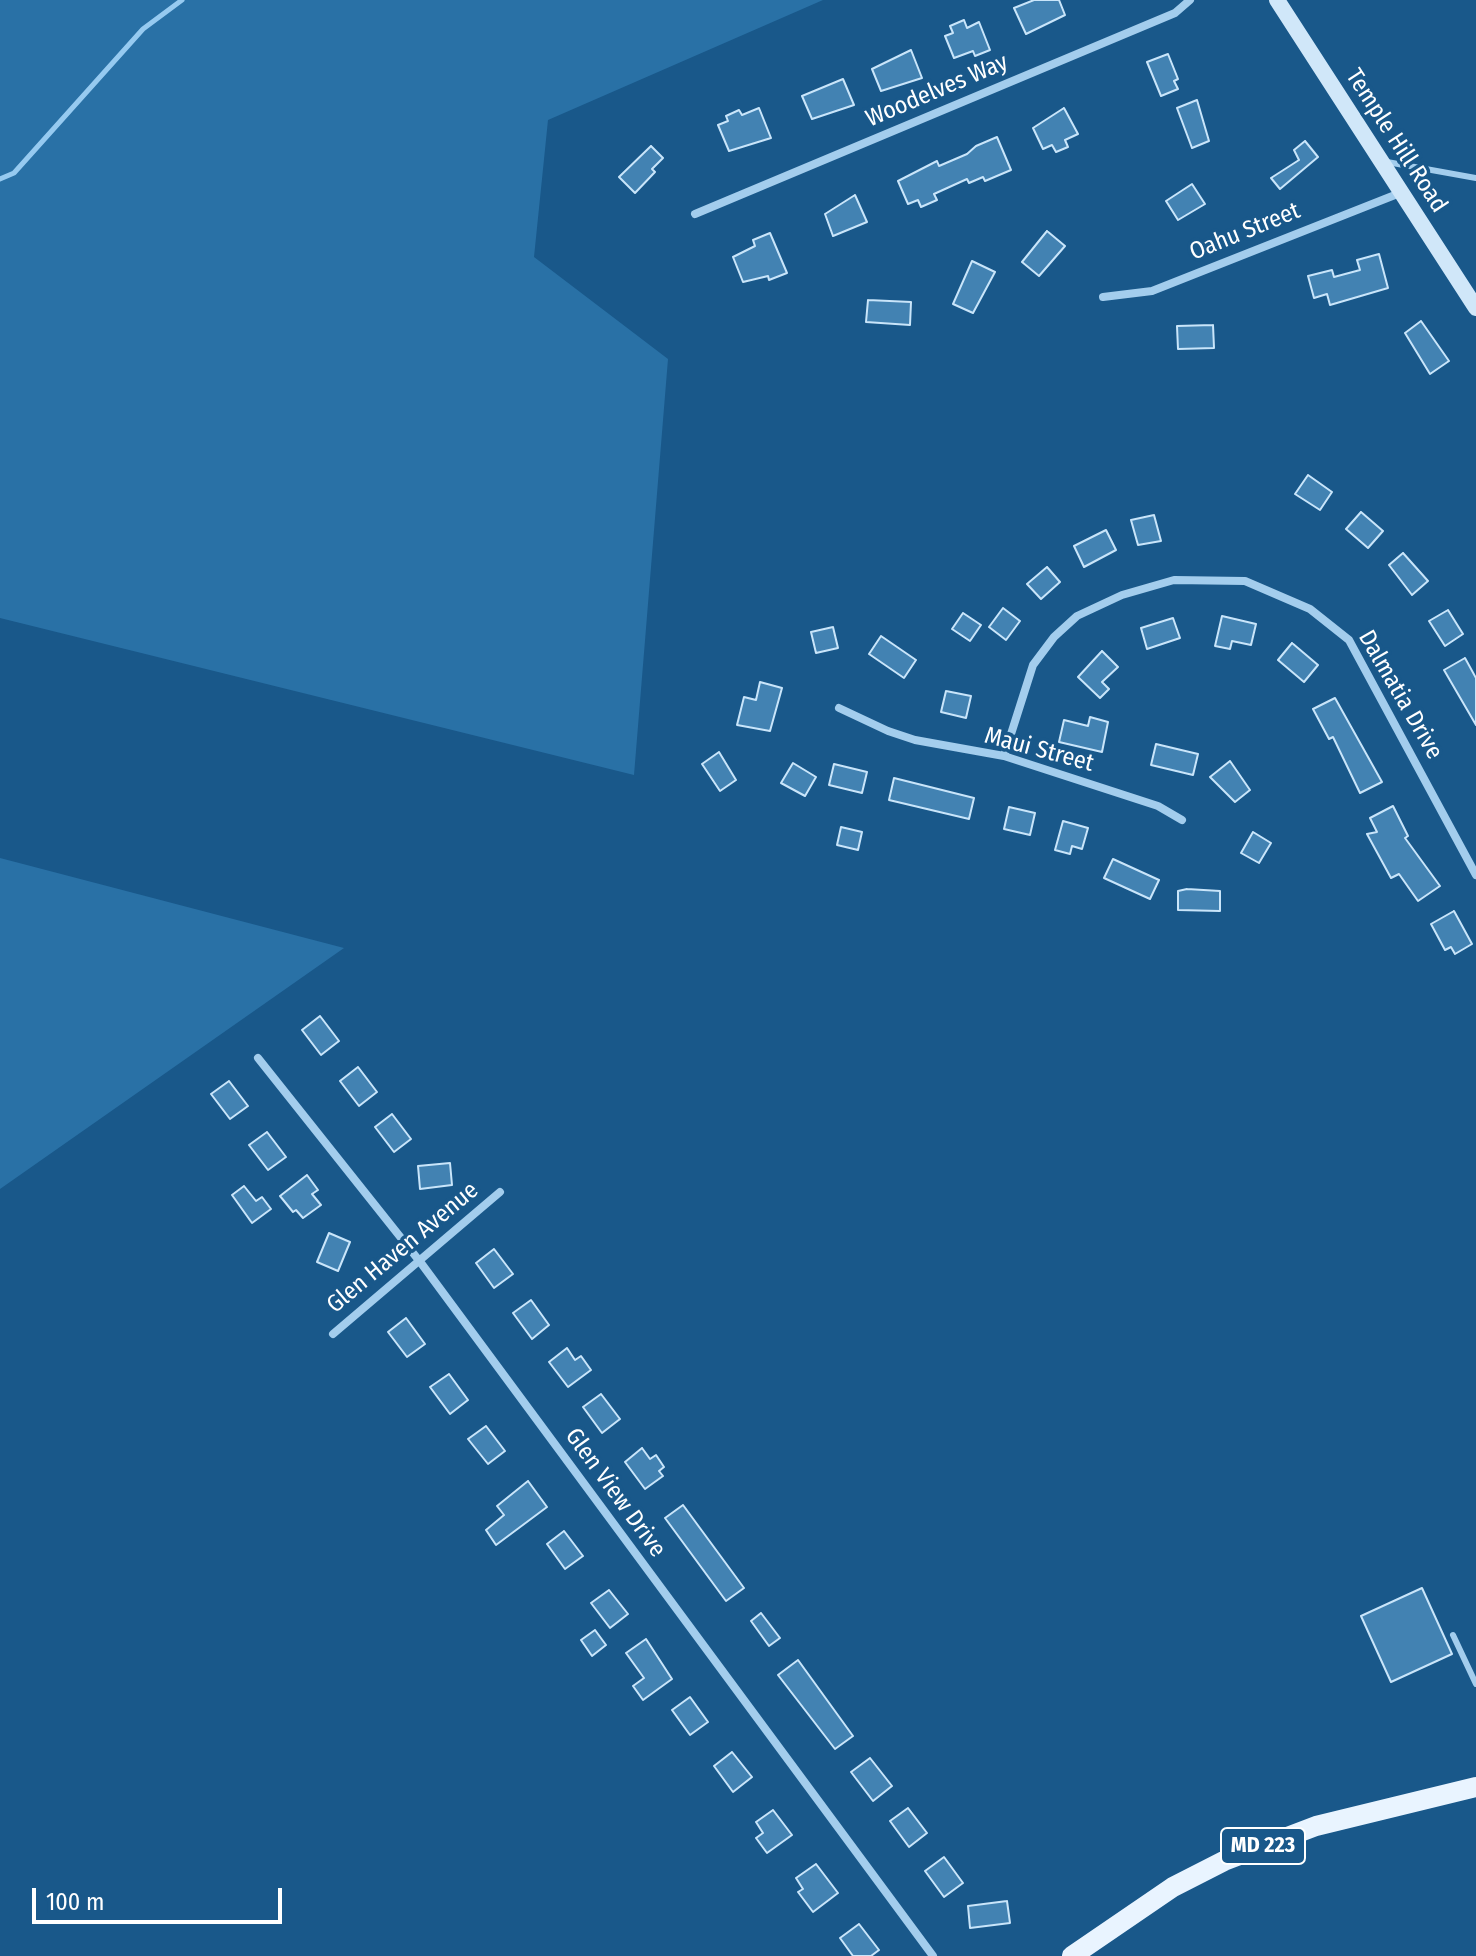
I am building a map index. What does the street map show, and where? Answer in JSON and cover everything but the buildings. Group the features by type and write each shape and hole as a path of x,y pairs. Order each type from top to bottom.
{"main road":[{"name":"Temple Hill Road","path":"1277,0 1476,308"},
{"name":"MD 223","path":"1072,1956 1173,1887 1224,1861 1316,1826 1476,1787"}],"street":[{"name":"Woodelves Way","path":"695,214 1175,13 1190,0"},
{"name":"Oahu Street","path":"1103,297 1152,291 1400,193"},
{"name":"Dalmatia Drive","path":"1004,756 1033,665 1048,644 1077,616 1111,600 1174,580 1245,581 1310,609 1349,640 1476,875"},
{"name":"Maui Street","path":"839,708 867,723 915,740 1004,756 1158,806 1182,820"},
{"name":"Glen View Drive","path":"258,1058 421,1263 933,1956"},
{"name":"Glen Haven Avenue","path":"333,1334 421,1263 500,1192"}],"lane":[{"path":"1379,161 1476,178"},
{"path":"1453,1635 1476,1684"}],"shaded area":[{"path":"0,0 823,0 548,120 534,257 668,359 634,775 0,618"},
{"path":"0,858 344,948 0,1189"}],"waterway":[{"path":"0,179 14,173 143,29 182,0"}]}
